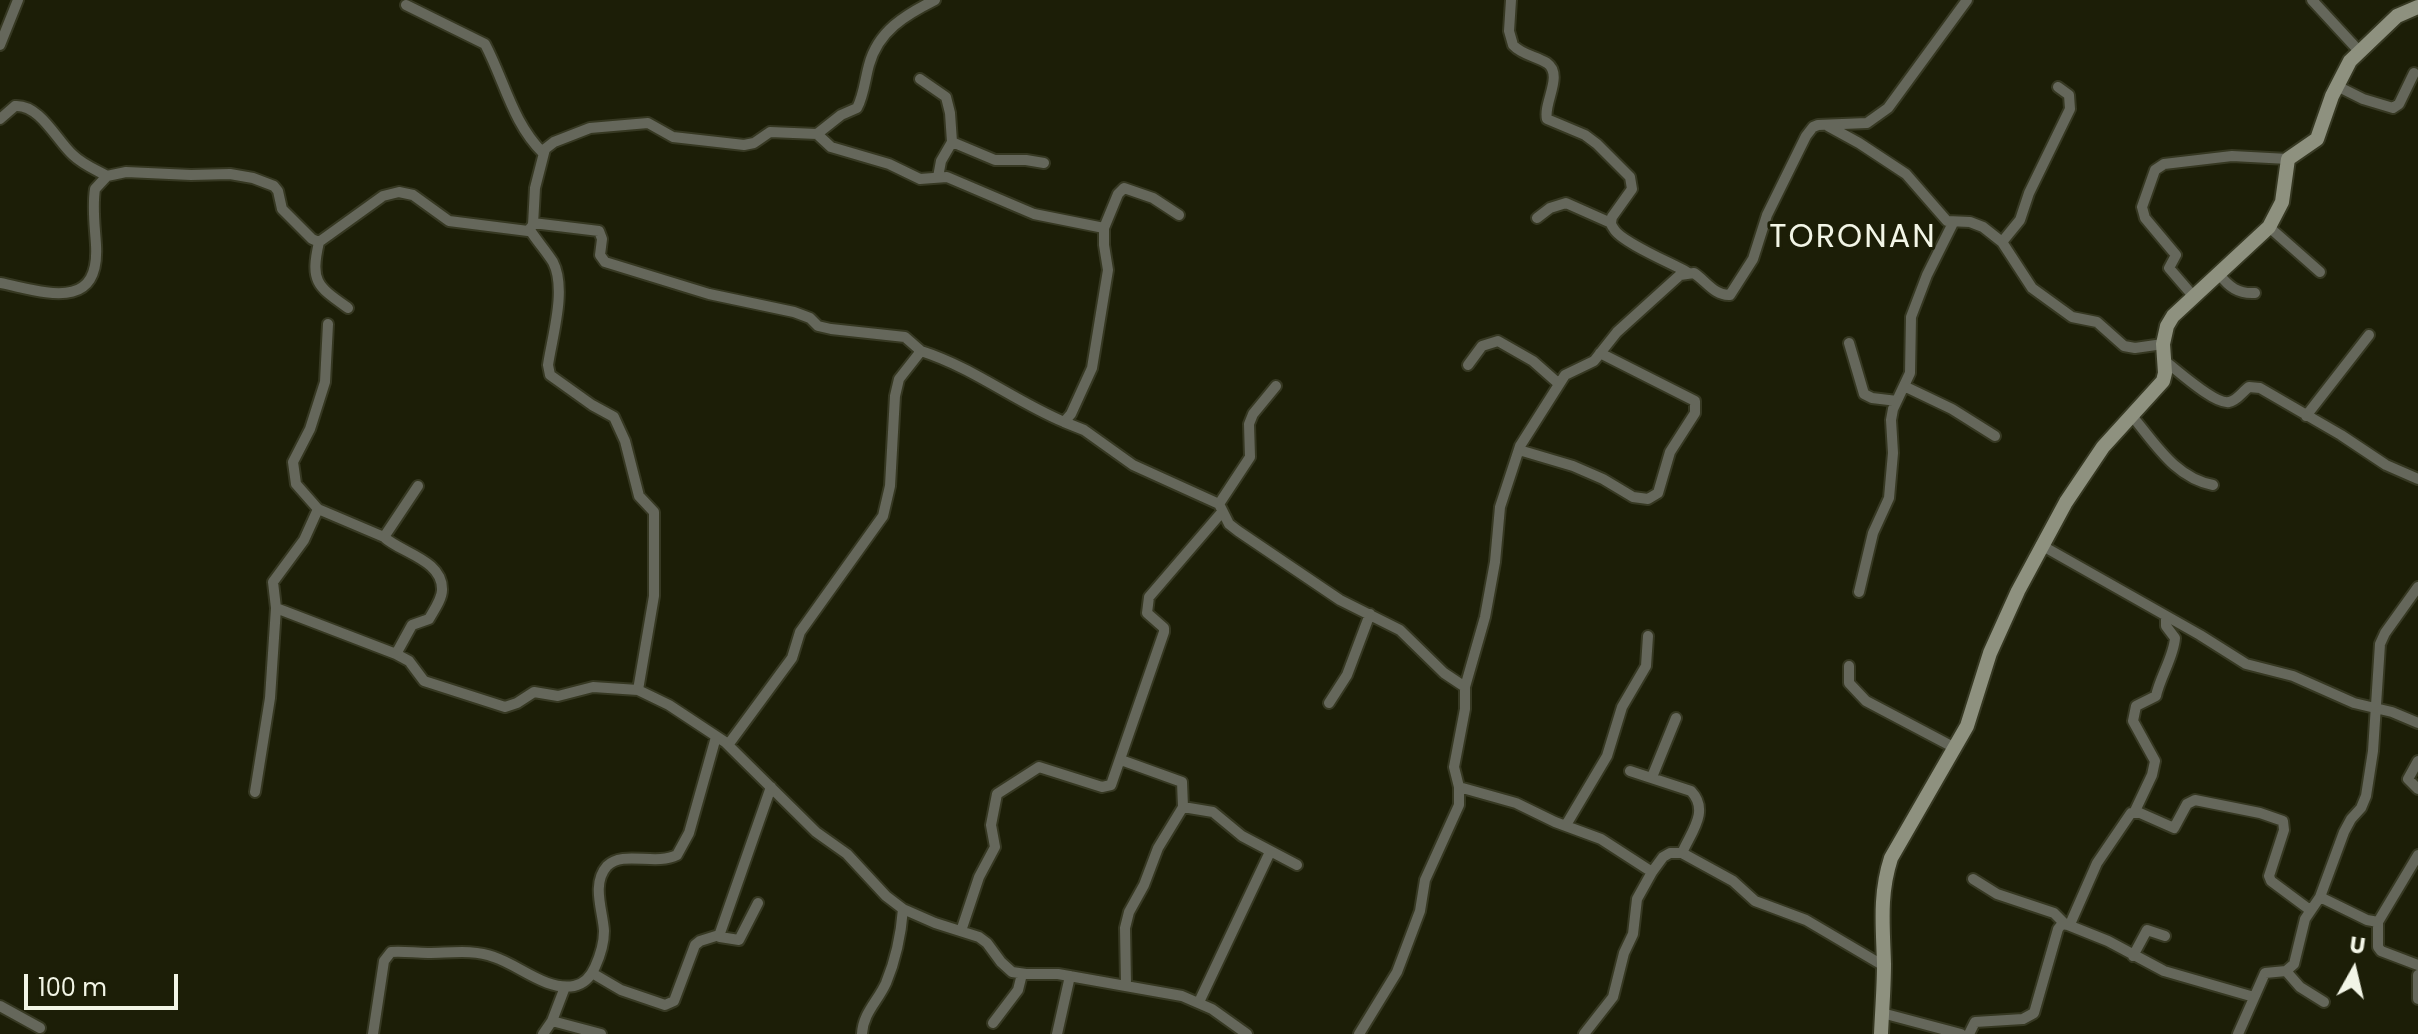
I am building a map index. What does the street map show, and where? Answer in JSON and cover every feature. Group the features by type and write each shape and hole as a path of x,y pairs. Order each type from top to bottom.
{"street":[{"path":"0,45 18,0"},
{"path":"817,134 834,119 857,108 871,57 888,29 907,14 935,0"},
{"path":"1511,0 1509,31 1513,45 1517,50 1548,64 1553,70 1545,114 1547,119 1585,135 1633,183 1632,189 1615,210 1611,223"},
{"path":"1537,218 1550,208 1566,203 1611,223 1616,233 1704,280 1720,294 1730,295 1753,259 1767,215 1800,146 1813,127 1867,123 1888,108 1967,0"},
{"path":"2312,0 2359,51"},
{"path":"406,5 485,44 515,117 528,139 543,153"},
{"path":"2194,297 2169,268 2176,255 2145,218 2142,207 2155,170 2164,164 2232,156 2288,159 2317,139 2350,61 2397,16 2418,7"},
{"path":"2337,86 2363,99 2393,108 2399,104 2414,73"},
{"path":"920,79 946,97 952,125 952,142 941,161 938,177"},
{"path":"2002,242 2020,220 2029,193 2070,109 2069,95 2058,87"},
{"path":"0,119 15,106 26,107 60,138 76,158 107,176"},
{"path":"638,690 654,596 654,512 639,496 625,441 614,417 550,375 548,365 557,310 558,278 553,262 532,226 535,188 543,153 548,145 604,125 648,123 673,137 744,145 754,143 770,132 817,134 831,147 889,164 920,179 947,177 1034,214 1104,228"},
{"path":"1825,125 1906,174 1947,221 1970,222 1983,227 2002,242 2032,288 2059,309 2072,317 2097,322 2124,346 2135,348 2163,344"},
{"path":"952,142 995,160 1044,163"},
{"path":"1881,1034 1884,966 1881,906 1891,858 1973,712 1990,653 2041,545 2084,472 2157,390 2165,373 2163,344 2173,316 2269,227 2282,202 2288,159"},
{"path":"0,283 62,295 74,293 83,286 91,277 97,250 95,189 107,176 117,173 230,174 269,183 278,191 282,209 312,239 319,242"},
{"path":"1064,422 1092,368 1108,270 1104,228 1118,194 1124,188 1153,198 1179,215"},
{"path":"348,308 318,287 314,268 319,242 383,196 399,192 413,195 449,221 599,231 602,239 600,255 605,262 709,294 794,312 810,318 818,326 905,337 921,351 969,369 1046,414 1084,430 1133,465 1220,508 1229,524 1238,531 1340,600 1400,630 1434,664 1465,687"},
{"path":"1859,592 1869,545 1889,498 1893,453 1891,420 1910,373 1911,317 1927,275 1953,223"},
{"path":"2269,227 2320,272"},
{"path":"1359,1034 1397,972 1420,911 1425,880 1459,805 1454,767 1465,709 1465,687 1485,617 1495,562 1500,507 1519,450 1565,375 1594,361 1617,332 1687,272"},
{"path":"2219,274 2237,292 2255,293"},
{"path":"328,324 325,382 310,429 293,462 296,484 318,509 384,537 392,545 429,563 443,592 429,619 412,625 396,654"},
{"path":"2306,416 2369,335"},
{"path":"1468,365 1482,346 1498,341 1533,361 1559,384"},
{"path":"1849,343 1864,394 1897,401"},
{"path":"728,745 792,658 805,625 883,516 890,486 895,396 899,379 921,351"},
{"path":"1519,450 1573,466 1633,497 1648,499 1658,493 1670,452 1692,419 1695,401 1600,353"},
{"path":"2165,361 2218,400 2231,402 2249,387 2260,388 2386,465 2418,479"},
{"path":"961,931 979,877 995,847 991,811 997,794 1039,767 1105,787 1111,785 1164,632 1164,628 1147,613 1149,597 1220,508 1249,462 1252,452 1249,424 1253,414 1276,386"},
{"path":"1906,387 1952,409 1995,436"},
{"path":"2132,416 2179,471 2192,479 2213,485"},
{"path":"384,537 418,486"},
{"path":"255,792 270,698 276,608 273,582 304,540 314,512 318,509"},
{"path":"2041,545 2246,664 2293,676 2354,703 2418,723"},
{"path":"2238,1034 2265,973 2286,971 2294,964 2310,910 2320,897 2344,832 2366,796 2373,751 2380,644 2418,587"},
{"path":"276,608 396,654 409,661 424,681 505,707 534,692 558,696 582,687 638,690 656,697 728,745 816,832 847,854 886,896 903,909 979,937 1012,972 1070,976 1170,993 1199,1002 1247,1034"},
{"path":"1329,703 1347,675 1370,614"},
{"path":"1969,1034 1975,1022 2023,1019 2034,1013 2058,929 2067,925 2097,863 2134,813 2152,775 2155,761 2133,721 2136,706 2156,696 2160,678 2173,650 2175,638 2167,628 2166,616"},
{"path":"1566,825 1607,756 1622,707 1646,666 1648,636"},
{"path":"1849,666 1849,683 1866,701 1955,748"},
{"path":"1652,777 1676,718"},
{"path":"373,1034 384,961 391,952 469,953 494,957 531,976 565,987 578,986 592,973 603,942 598,891 604,870 615,861 627,858 661,861 677,855 689,833 716,737"},
{"path":"1121,760 1182,782 1183,807 1158,848 1144,885 1129,912 1125,928 1126,984"},
{"path":"2418,761 2408,779 2418,789"},
{"path":"1630,771 1691,791 1701,806 1682,853"},
{"path":"719,935 771,787"},
{"path":"1459,787 1516,803 1613,845 1652,872"},
{"path":"2134,813 2174,828 2187,804 2195,800 2260,813 2283,821 2284,830 2269,876 2271,881 2310,910"},
{"path":"1183,807 1213,812 1230,829 1297,865"},
{"path":"1199,1002 1270,852"},
{"path":"1584,1034 1616,991 1624,953 1635,926 1637,899 1652,872 1670,853 1682,853 1733,881 1762,905 1806,920 1884,966"},
{"path":"2418,855 2378,922 2378,947 2381,951 2418,965"},
{"path":"1973,879 1997,894 2054,913 2067,925 2108,941 2133,956 2188,980 2254,997"},
{"path":"2320,897 2367,920 2378,922"},
{"path":"592,973 621,990 670,1004 674,1001 695,945 719,935 737,942 758,903"},
{"path":"862,1034 866,1015 885,985 894,961 903,909"},
{"path":"2133,956 2147,930 2165,936"},
{"path":"2286,971 2300,987 2324,1002"},
{"path":"993,1023 1018,990 1022,974"},
{"path":"2418,975 2418,999"},
{"path":"1057,1034 1070,976"},
{"path":"543,1034 552,1021 565,987"},
{"path":"0,1006 40,1028"},
{"path":"1882,1013 1961,1034"},
{"path":"552,1021 601,1034"}],"district":[{"name":"TORONAN","path":"1853,239"}]}
